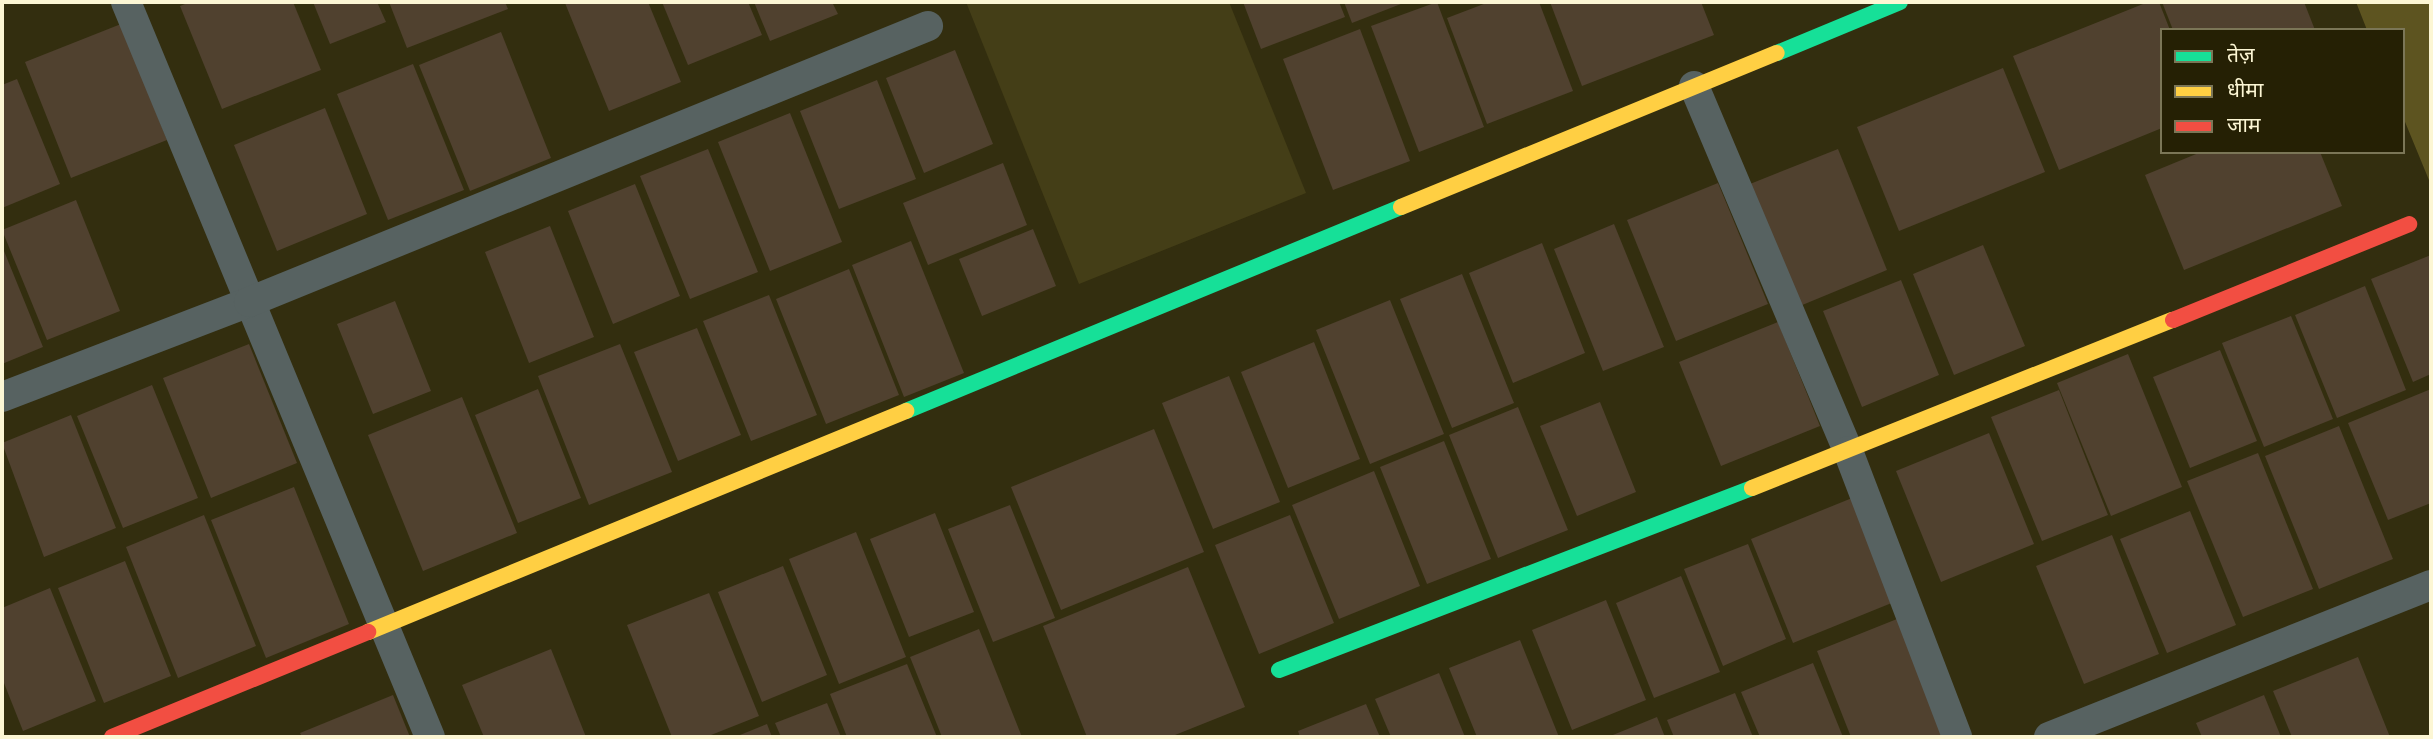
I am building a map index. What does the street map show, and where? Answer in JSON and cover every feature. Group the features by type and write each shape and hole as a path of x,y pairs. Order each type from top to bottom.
{"street":[{"path":"126,2 430,737"},
{"path":"112,737 1694,86 1850,11 1900,2"},
{"path":"2,397 249,302 928,26"},
{"path":"1694,86 1848,451 1957,737"},
{"path":"1279,670 1848,451 2409,224"},
{"path":"2049,737 2431,585"}],"shaded area":[{"path":"966,2 1229,2 1306,193 1079,284"},
{"path":"2356,2 2431,2 2431,185 2405,122 2405,28 2366,28"}],"building":[{"path":"190,2 293,2 321,70 222,109 180,6"},
{"path":"313,2 377,2 386,22 330,44"},
{"path":"389,2 505,2 508,9 407,48"},
{"path":"648,2 681,82 609,111 565,3"},
{"path":"662,2 748,2 762,35 688,65"},
{"path":"754,2 832,2 838,14 770,41"},
{"path":"1243,2 1339,2 1345,17 1261,49"},
{"path":"1344,2 1406,2 1352,23"},
{"path":"1437,2 1484,127 1419,152 1371,26"},
{"path":"1489,2 1539,2 1573,91 1487,124 1447,18"},
{"path":"1550,2 1701,2 1714,35 1582,86"},
{"path":"2148,2 2159,2 2169,28 2160,28 2160,129 2059,170 2013,56"},
{"path":"2162,2 2304,2 2314,28 2172,28"},
{"path":"121,24 167,140 71,178 25,62"},
{"path":"1360,29 1410,161 1333,190 1283,59"},
{"path":"501,32 551,158 470,191 419,65"},
{"path":"955,50 993,144 924,173 886,78"},
{"path":"413,64 464,190 388,220 337,94"},
{"path":"2003,68 2045,172 1899,231 1857,127"},
{"path":"17,79 60,184 2,208 2,85"},
{"path":"877,80 916,179 839,209 800,111"},
{"path":"325,108 367,214 277,251 234,145"},
{"path":"790,113 842,242 770,271 718,142"},
{"path":"708,149 758,272 690,299 640,176"},
{"path":"1838,149 1887,270 1795,308 1745,186"},
{"path":"2196,154 2321,154 2342,206 2184,270 2145,175"},
{"path":"1003,163 1027,225 928,265 903,203"},
{"path":"1718,183 1768,304 1676,341 1627,220"},
{"path":"635,184 680,296 613,324 568,211"},
{"path":"76,200 120,311 47,340 2,230"},
{"path":"1614,224 1664,347 1603,371 1554,249"},
{"path":"550,226 594,337 529,363 485,252"},
{"path":"1033,229 1056,286 982,316 959,259"},
{"path":"911,241 964,373 904,397 852,265"},
{"path":"1542,243 1585,353 1513,383 1469,273"},
{"path":"1983,245 2025,346 1954,375 1913,274"},
{"path":"2,246 43,347 2,364"},
{"path":"2431,255 2431,374 2413,382 2371,279"},
{"path":"849,269 899,395 826,424 776,299"},
{"path":"1462,274 1514,403 1452,428 1400,299"},
{"path":"1901,280 1939,375 1862,407 1823,311"},
{"path":"2365,286 2406,390 2337,418 2295,315"},
{"path":"769,295 817,415 751,441 703,321"},
{"path":"1390,300 1444,434 1370,464 1316,330"},
{"path":"395,301 431,391 373,414 337,324"},
{"path":"2291,316 2333,419 2264,447 2222,343"},
{"path":"1778,322 1820,426 1721,466 1679,362"},
{"path":"697,328 741,435 678,461 634,352"},
{"path":"1314,342 1360,459 1288,488 1241,372"},
{"path":"249,344 297,463 211,498 163,378"},
{"path":"620,344 672,472 589,505 538,376"},
{"path":"2220,350 2257,441 2190,468 2153,377"},
{"path":"2128,354 2182,487 2111,516 2057,383"},
{"path":"1229,376 1280,502 1213,529 1162,403"},
{"path":"152,385 198,498 123,528 77,416"},
{"path":"538,389 581,498 518,523 475,415"},
{"path":"2431,389 2431,503 2388,520 2348,423"},
{"path":"2059,390 2108,515 2042,541 1991,417"},
{"path":"462,397 517,533 423,571 368,435"},
{"path":"1600,402 1636,492 1577,516 1540,426"},
{"path":"1518,407 1568,530 1498,558 1449,435"},
{"path":"71,415 116,528 44,557 2,443"},
{"path":"2339,426 2393,559 2319,589 2265,456"},
{"path":"1154,429 1204,552 1061,610 1011,487"},
{"path":"1989,433 2034,544 1941,582 1896,471"},
{"path":"1444,441 1491,559 1427,584 1380,467"},
{"path":"2258,453 2313,589 2243,617 2187,481"},
{"path":"1374,471 1420,586 1339,619 1292,505"},
{"path":"294,487 349,624 266,658 211,520"},
{"path":"1857,496 1899,600 1793,643 1751,539"},
{"path":"1010,505 1055,618 993,642 948,529"},
{"path":"2190,511 2236,625 2167,653 2120,539"},
{"path":"935,513 974,612 909,637 870,539"},
{"path":"204,515 256,646 178,678 126,547"},
{"path":"1290,515 1334,623 1259,654 1215,545"},
{"path":"856,532 906,657 839,684 789,559"},
{"path":"2112,535 2159,654 2084,684 2036,566"},
{"path":"1748,544 1786,639 1723,666 1684,569"},
{"path":"125,561 171,676 104,703 58,588"},
{"path":"783,566 827,675 762,702 718,592"},
{"path":"1188,567 1245,707 1170,737 1087,737 1043,626"},
{"path":"1681,576 1720,672 1654,698 1616,603"},
{"path":"50,588 96,701 23,731 2,678 2,608"},
{"path":"709,593 759,716 706,737 672,737 627,625"},
{"path":"1606,600 1646,700 1572,730 1532,630"},
{"path":"1897,619 1945,737 1851,737 1817,651"},
{"path":"979,629 1022,737 942,737 910,657"},
{"path":"1520,640 1559,737 1477,737 1449,668"},
{"path":"551,649 586,737 484,737 462,685"},
{"path":"2358,657 2390,737 2292,737 2273,691"},
{"path":"1813,663 1843,737 1760,737 1741,692"},
{"path":"907,664 937,737 847,737 830,694"},
{"path":"1439,673 1465,737 1391,737 1375,699"},
{"path":"1735,693 1753,737 1674,737 1667,720"},
{"path":"393,695 410,737 302,737 300,733"},
{"path":"2264,695 2281,737 2202,737 2196,723"},
{"path":"827,703 841,737 781,737 775,723"},
{"path":"1366,704 1380,737 1300,737 1298,731"},
{"path":"1657,717 1665,737 1608,737"},
{"path":"767,724 772,737 735,737"}],"traffic: fast":[{"path":"1777,53 1900,2"},
{"path":"906,411 1401,207"},
{"path":"1279,670 1752,488"}],"traffic: slow":[{"path":"1401,207 1777,53"},
{"path":"1752,488 2173,320"},
{"path":"368,632 906,411"}],"traffic: jam":[{"path":"2173,320 2409,224"},
{"path":"112,737 368,632"}]}
